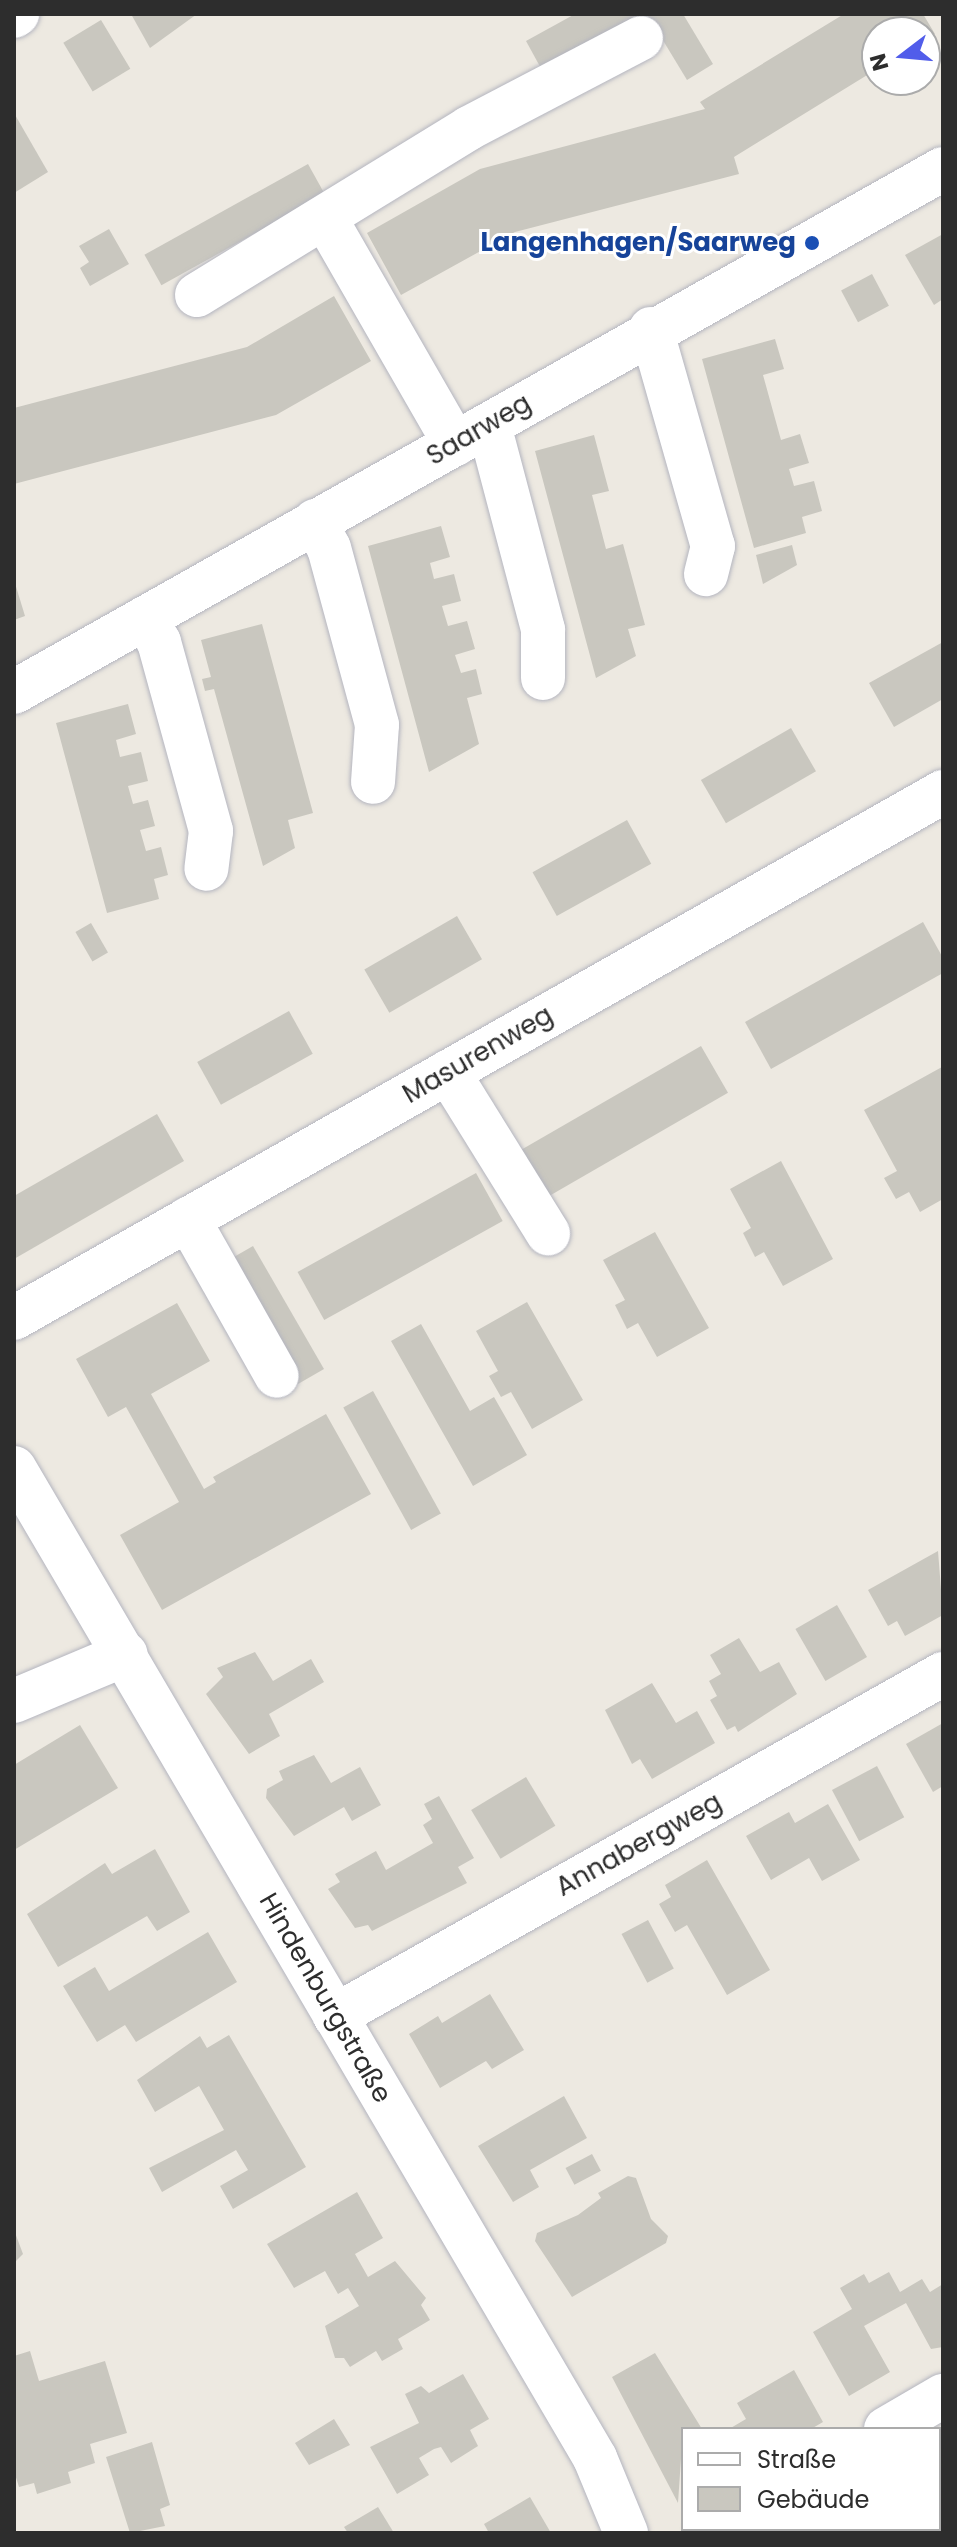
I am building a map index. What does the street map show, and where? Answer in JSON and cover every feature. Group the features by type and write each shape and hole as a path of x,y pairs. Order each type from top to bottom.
{"street":[{"path":"197,295 469,128 641,38"},
{"name":"Saarweg","path":"14,692 472,435 651,329 943,169"},
{"path":"325,218 472,435 543,630 543,678"},
{"path":"651,329 713,546 706,574"},
{"path":"315,521 329,548 377,725 373,782"},
{"path":"145,618 159,642 211,831 206,869"},
{"name":"Masurenweg","path":"14,1318 943,792"},
{"path":"448,1072 548,1233"},
{"path":"188,1219 277,1376"},
{"name":"Hindenburgstraße","path":"14,1468 126,1654 595,2458 626,2533"},
{"path":"14,1701 126,1654"},
{"name":"Annabergweg","path":"335,2016 943,1674"},
{"path":"894,2427 943,2396"}],"building":[{"path":"131,14 197,14 150,48"},
{"path":"575,14 647,14 543,72 526,41"},
{"path":"647,14 683,14 713,64 687,80"},
{"path":"844,14 924,16 861,16 861,79 734,157 739,174 515,232 401,295 367,233 480,169 705,109 700,102"},
{"path":"101,20 130,69 93,92 63,43"},
{"path":"14,113 48,172 14,193"},
{"path":"308,164 325,195 161,285 144,255"},
{"path":"109,229 129,264 90,286 80,268 89,262 79,246"},
{"path":"943,234 943,299 934,305 905,255"},
{"path":"872,274 889,306 858,322 841,290"},
{"path":"334,296 371,361 276,415 14,484 14,408 247,347"},
{"path":"775,339 784,369 763,375 781,440 800,434 809,463 789,469 794,486 814,481 822,511 802,517 806,533 754,548 702,359"},
{"path":"594,435 609,491 592,495 606,549 623,544 645,625 628,629 636,656 596,678 535,451"},
{"path":"441,526 450,557 430,563 434,579 454,574 461,601 442,606 448,626 467,621 475,649 455,655 461,673 476,669 482,694 467,698 479,744 429,772 368,546"},
{"path":"792,545 797,565 763,584 756,555"},
{"path":"14,580 25,616 14,620"},
{"path":"262,624 313,813 288,820 295,848 263,866 214,689 205,691 202,679 211,677 201,640"},
{"path":"943,642 943,699 894,727 869,683"},
{"path":"128,704 136,734 116,740 120,757 141,752 148,781 128,786 133,804 148,800 155,826 140,830 146,851 161,847 168,875 154,879 159,899 107,913 56,723"},
{"path":"791,728 816,771 726,823 701,780"},
{"path":"627,820 651,864 557,916 533,872"},
{"path":"457,916 482,959 389,1013 364,970"},
{"path":"923,922 943,958 943,973 771,1069 745,1022"},
{"path":"91,923 108,952 92,961 75,932"},
{"path":"289,1011 313,1054 221,1105 197,1062"},
{"path":"701,1046 728,1093 549,1196 522,1150"},
{"path":"942,1067 943,1199 920,1212 909,1192 896,1199 884,1178 897,1171 864,1110"},
{"path":"157,1114 184,1161 14,1259 14,1196"},
{"path":"781,1161 833,1259 783,1286 764,1252 755,1257 743,1233 751,1228 730,1189"},
{"path":"476,1173 503,1221 324,1320 298,1272"},
{"path":"655,1232 709,1328 657,1357 638,1323 627,1329 615,1305 625,1300 603,1260"},
{"path":"253,1246 324,1369 295,1385 224,1262"},
{"path":"527,1302 583,1400 532,1429 511,1392 501,1397 489,1376 498,1371 476,1331"},
{"path":"177,1303 210,1361 151,1394 204,1489 216,1482 213,1477 326,1414 371,1494 162,1610 120,1535 179,1502 126,1407 108,1417 76,1359"},
{"path":"421,1324 470,1411 494,1397 527,1455 473,1486 391,1341"},
{"path":"373,1391 441,1513 411,1530 343,1407"},
{"path":"938,1551 943,1615 905,1636 897,1621 888,1626 868,1590"},
{"path":"837,1605 867,1657 825,1681 795,1629"},
{"path":"739,1638 760,1672 779,1662 797,1694 738,1732 735,1726 727,1730 710,1700 717,1696 709,1681 721,1674 710,1655"},
{"path":"255,1652 273,1681 311,1659 324,1682 269,1714 280,1736 249,1754 206,1694 223,1677 217,1668"},
{"path":"652,1683 676,1723 697,1711 715,1743 652,1779 640,1759 632,1764 605,1710"},
{"path":"943,1723 943,1786 933,1792 906,1744"},
{"path":"80,1725 118,1788 14,1850 14,1765"},
{"path":"314,1755 331,1783 360,1767 381,1805 352,1821 344,1807 294,1836 266,1798 267,1789 283,1780 279,1771"},
{"path":"877,1766 904,1817 859,1841 832,1790"},
{"path":"526,1777 555,1826 500,1859 471,1810"},
{"path":"439,1796 474,1858 458,1867 467,1883 372,1931 368,1925 355,1928 328,1889 340,1882 335,1874 376,1851 386,1870 433,1843 423,1825 432,1819 424,1804"},
{"path":"828,1804 860,1860 822,1881 809,1858 771,1880 746,1836 789,1812 795,1823"},
{"path":"155,1849 190,1912 157,1931 147,1916 58,1967 27,1914 105,1863 112,1874"},
{"path":"707,1860 770,1970 727,1995 687,1925 675,1932 659,1904 671,1897 665,1885"},
{"path":"648,1920 674,1969 647,1983 622,1934"},
{"path":"208,1932 237,1982 136,2042 125,2025 97,2042 63,1986 95,1967 109,1991"},
{"path":"490,1994 524,2050 492,2069 486,2061 440,2088 409,2034 438,2016 442,2023"},
{"path":"229,2035 306,2167 233,2209 220,2186 248,2170 236,2150 162,2192 149,2168 224,2130 199,2086 155,2112 137,2080 200,2036 207,2048"},
{"path":"564,2096 587,2138 530,2170 539,2187 513,2202 478,2146"},
{"path":"592,2154 601,2171 574,2185 566,2168"},
{"path":"628,2176 636,2178 651,2219 668,2236 666,2243 572,2297 535,2241 537,2233 578,2215 601,2198 598,2193"},
{"path":"357,2192 383,2238 355,2254 368,2277 395,2261 426,2298 421,2305 430,2320 398,2339 403,2349 382,2361 376,2351 350,2367 344,2358 335,2358 325,2326 359,2306 348,2288 338,2294 325,2271 294,2288 267,2244"},
{"path":"14,2230 23,2254 14,2263"},
{"path":"889,2272 900,2292 922,2279 930,2292 943,2284 943,2347 931,2349 906,2303 864,2326 890,2372 849,2396 813,2332 852,2309 840,2288 864,2274 869,2283"},
{"path":"30,2351 39,2381 105,2361 127,2433 90,2444 95,2463 68,2472 71,2483 37,2494 34,2483 19,2487 14,2471 14,2356"},
{"path":"655,2353 701,2427 681,2427 678,2503 612,2377"},
{"path":"794,2370 823,2422 814,2427 732,2427 746,2419 737,2403"},
{"path":"463,2374 489,2419 470,2430 478,2446 451,2463 441,2447 434,2449 419,2458 429,2475 397,2494 370,2447 419,2423 405,2394 421,2386 429,2393"},
{"path":"334,2419 350,2445 309,2465 295,2443"},
{"path":"152,2442 170,2505 160,2509 165,2526 130,2533 106,2457"},
{"path":"530,2497 551,2533 489,2533 484,2524"},
{"path":"378,2507 394,2533 348,2533 344,2527"}],"place":[{"name":"Langenhagen/Saarweg","path":"812,243"}]}
